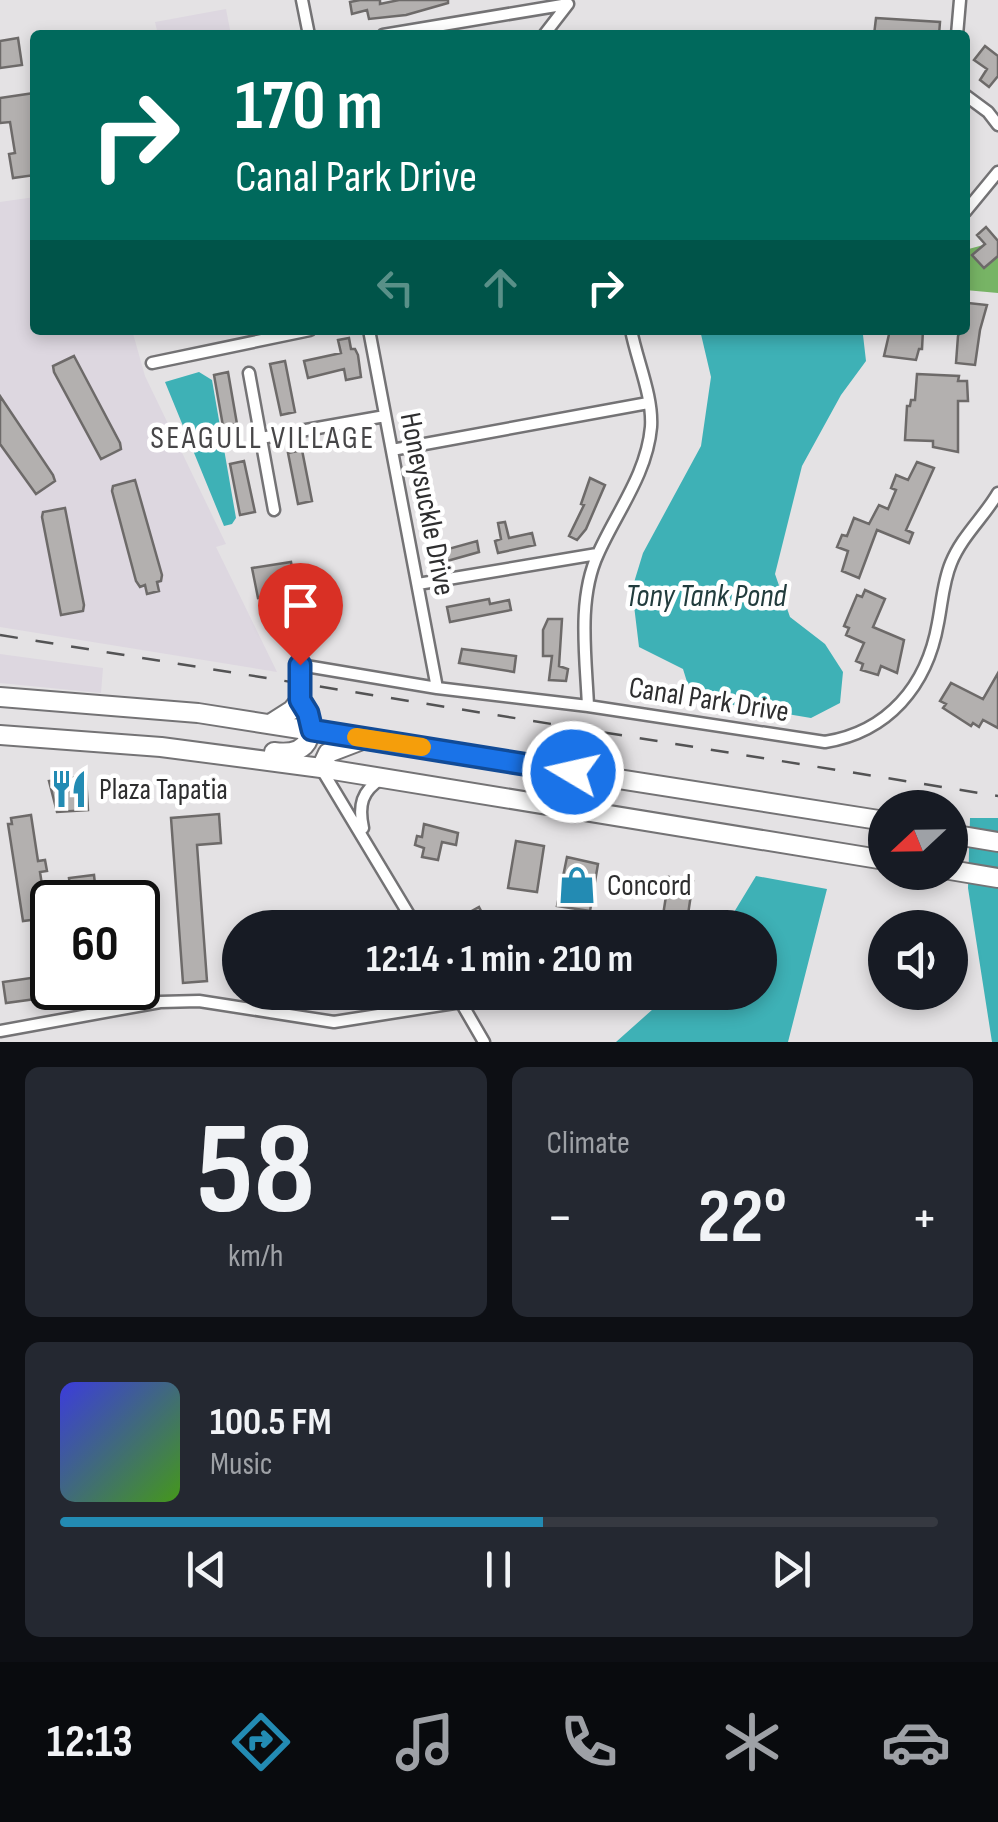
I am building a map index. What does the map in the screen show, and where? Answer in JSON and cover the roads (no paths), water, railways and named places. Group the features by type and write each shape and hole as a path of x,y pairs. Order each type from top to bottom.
{"main road":[{"path":"0,697 198,713 868,819"},
{"path":"236,756 247,749 290,754 304,747 312,730 300,700 270,724"},
{"path":"0,735 236,756 868,857"},
{"path":"321,768 328,753 367,738"},
{"path":"968,837 998,842"},
{"path":"968,873 998,878"}],"street":[{"path":"302,0 307,30"},
{"path":"957,30 960,0"},
{"path":"412,30 570,2"},
{"path":"548,30 570,2"},
{"path":"970,99 998,125"},
{"path":"970,206 998,172"},
{"path":"152,364 287,335"},
{"name":"Honeysuckle Drive","path":"370,335 436,688"},
{"path":"588,706 588,586 598,554 623,508 646,452 651,421 632,335"},
{"path":"249,374 274,510"},
{"path":"392,450 648,403"},
{"path":"261,438 385,416"},
{"name":"Canal Park Drive","path":"300,700 300,665 436,688 588,706 825,742 861,734 885,720 913,690 932,649 948,568 998,493"},
{"path":"418,584 598,554"},
{"path":"321,768 407,910"},
{"path":"366,838 360,804 370,786 382,778"},
{"path":"0,1031 160,1002 222,1005"},
{"path":"257,1010 334,1022 394,1010"},
{"path":"466,1010 484,1042"}],"water":[{"name":"Tony Tank Pond","path":"701,335 863,335 866,361 841,395 802,466 775,574 790,617 825,644 843,672 840,703 811,718 692,698 683,669 639,647 632,589 643,553 701,446 711,377"},
{"path":"199,372 212,380 236,518 224,526 165,382"},
{"path":"970,818 998,818 998,1042 992,1042 968,888"},
{"path":"756,876 827,889 788,1042 616,1042 652,1010 777,1010 777,910 735,910"}],"railway":[{"path":"0,635 998,796"}],"place":[{"name":"Plaza Tapatia","path":"69,789"},
{"name":"Concord","path":"577,885"}],"district":[{"name":"SEAGULL VILLAGE","path":"263,437"}]}
